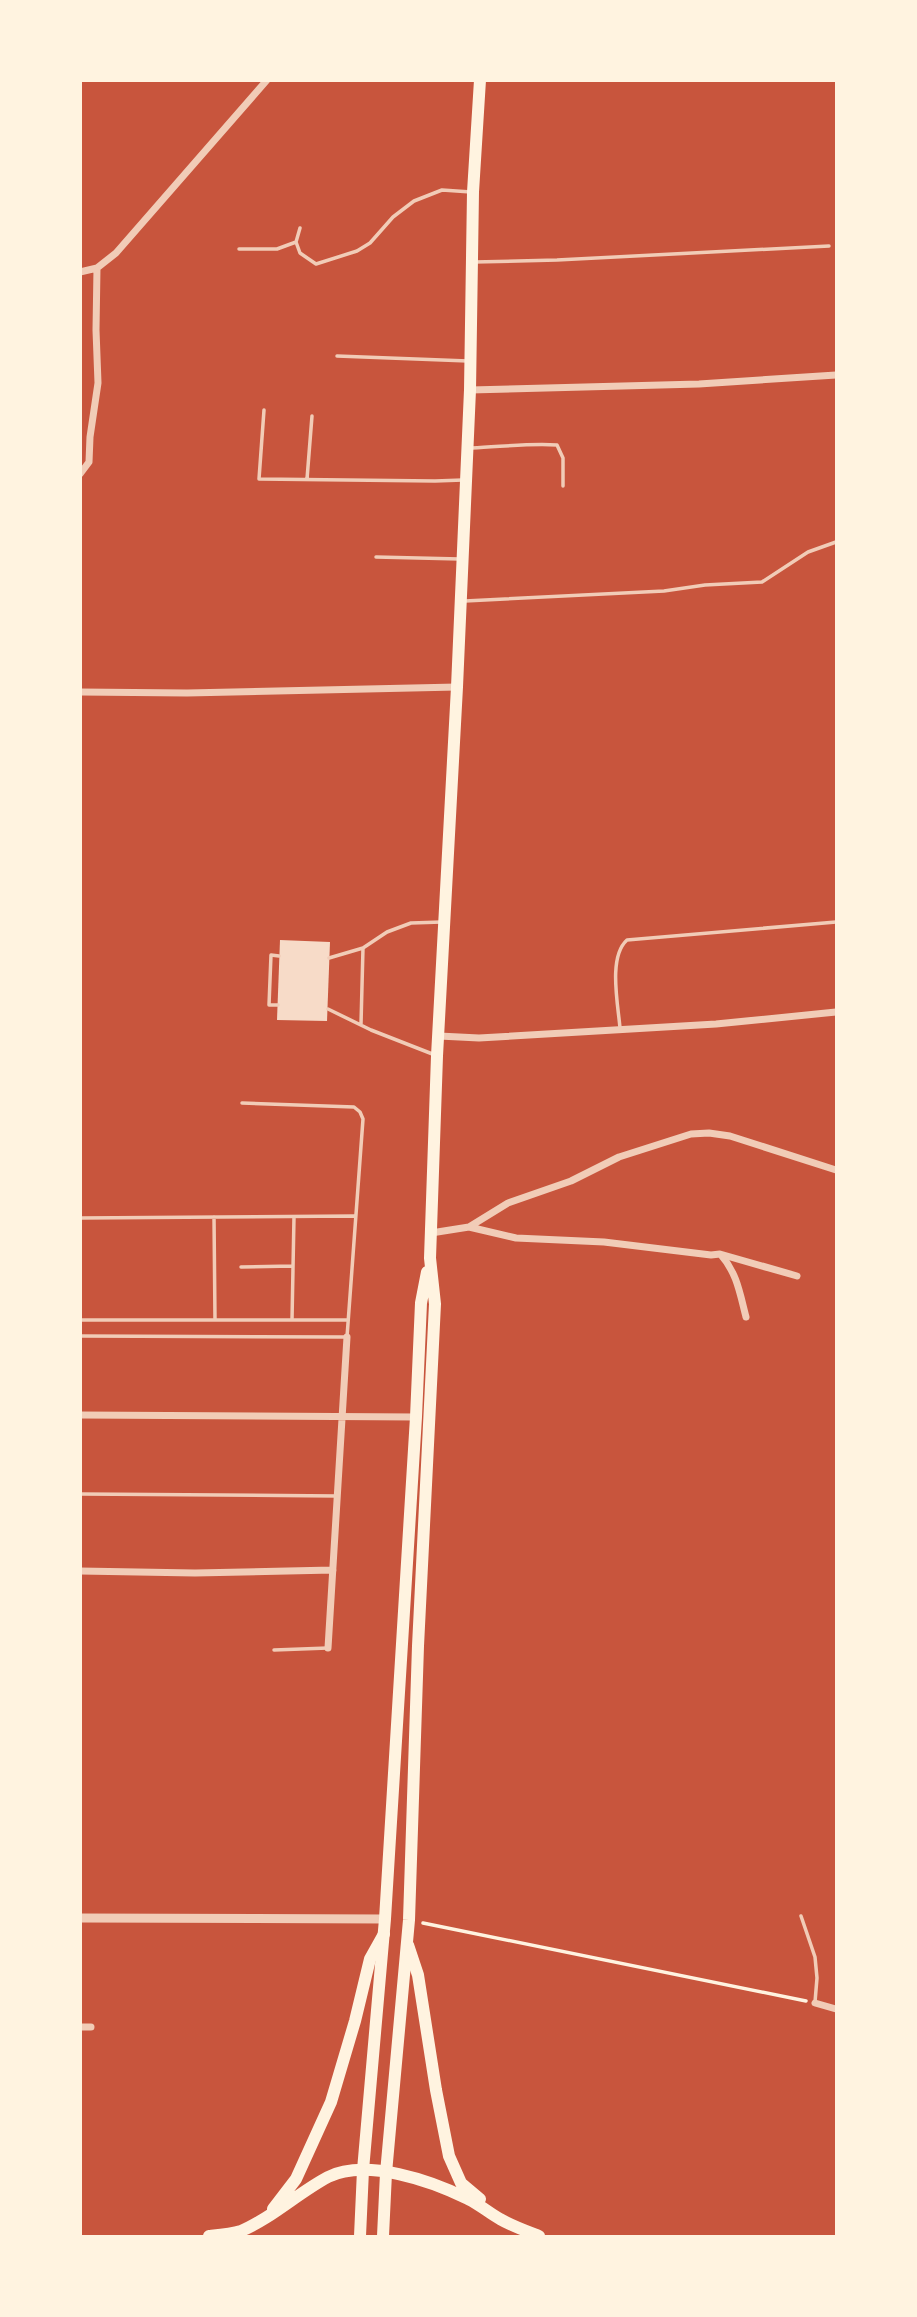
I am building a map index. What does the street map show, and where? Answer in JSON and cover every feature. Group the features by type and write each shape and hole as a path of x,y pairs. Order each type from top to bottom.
{"main road":[{"path":"384,2235 386,2173 408,1945 418,1646 435,1304 430,1258 437,1056 461,601 471,362 473,192 481,81"},
{"path":"360,2234 385,1919 421,1303 430,1258"},
{"path":"266,2217 296,2179 331,2102 370,1959 384,1934"},
{"path":"408,1945 418,1975 449,2156 461,2182 502,2220"},
{"path":"209,2236 239,2231 329,2177 345,2171 363,2170 407,2176 457,2194 502,2220 539,2236"}],"street":[{"path":"80,272 97,268 116,253 267,80"},
{"path":"80,474 89,462 98,383 97,268"},
{"path":"470,390 699,384 836,375"},
{"path":"80,692 187,694 457,687"},
{"path":"439,1036 479,1038 716,1024 836,1012"},
{"path":"469,1227 508,1203 571,1181 619,1157 691,1134 730,1136 836,1170"},
{"path":"431,1233 469,1227 516,1238 604,1242 720,1254 797,1276"},
{"path":"720,1254 738,1281 746,1317"},
{"path":"328,1648 347,1337"},
{"path":"80,1415 416,1417"},
{"path":"80,1571 195,1573 333,1570"},
{"path":"80,1918 385,1919"},
{"path":"815,2003 836,2009"},
{"path":"80,2027 91,2027"}],"lane":[{"path":"300,228 296,242 300,253 316,264 328,262 370,243 393,217 414,201 443,190 473,192"},
{"path":"239,249 277,249 296,242"},
{"path":"473,262 829,246"},
{"path":"337,356 471,362"},
{"path":"264,410 259,479 465,480"},
{"path":"307,480 313,416"},
{"path":"466,448 557,445 563,458 563,486"},
{"path":"461,601 651,592 705,585 762,582 808,552 836,542"},
{"path":"376,558 462,559"},
{"path":"329,958 363,948 387,932 411,923 444,922"},
{"path":"620,1028 616,964 618,951 627,940 836,922"},
{"path":"361,1024 363,948"},
{"path":"278,1005 269,1005 271,956 279,956"},
{"path":"328,1009 437,1056"},
{"path":"80,1336 347,1337 363,1119 360,1112 354,1107 242,1103"},
{"path":"292,1320 294,1216"},
{"path":"80,1218 354,1216"},
{"path":"214,1217 215,1320"},
{"path":"241,1267 293,1266"},
{"path":"80,1320 348,1320"},
{"path":"80,1494 338,1496"},
{"path":"274,1650 328,1648"},
{"path":"802,1916 815,1957 815,2003"}],"path":[{"path":"409,1920 815,2003"}],"building":[{"path":"280,940 330,942 327,1021 277,1020"}]}
